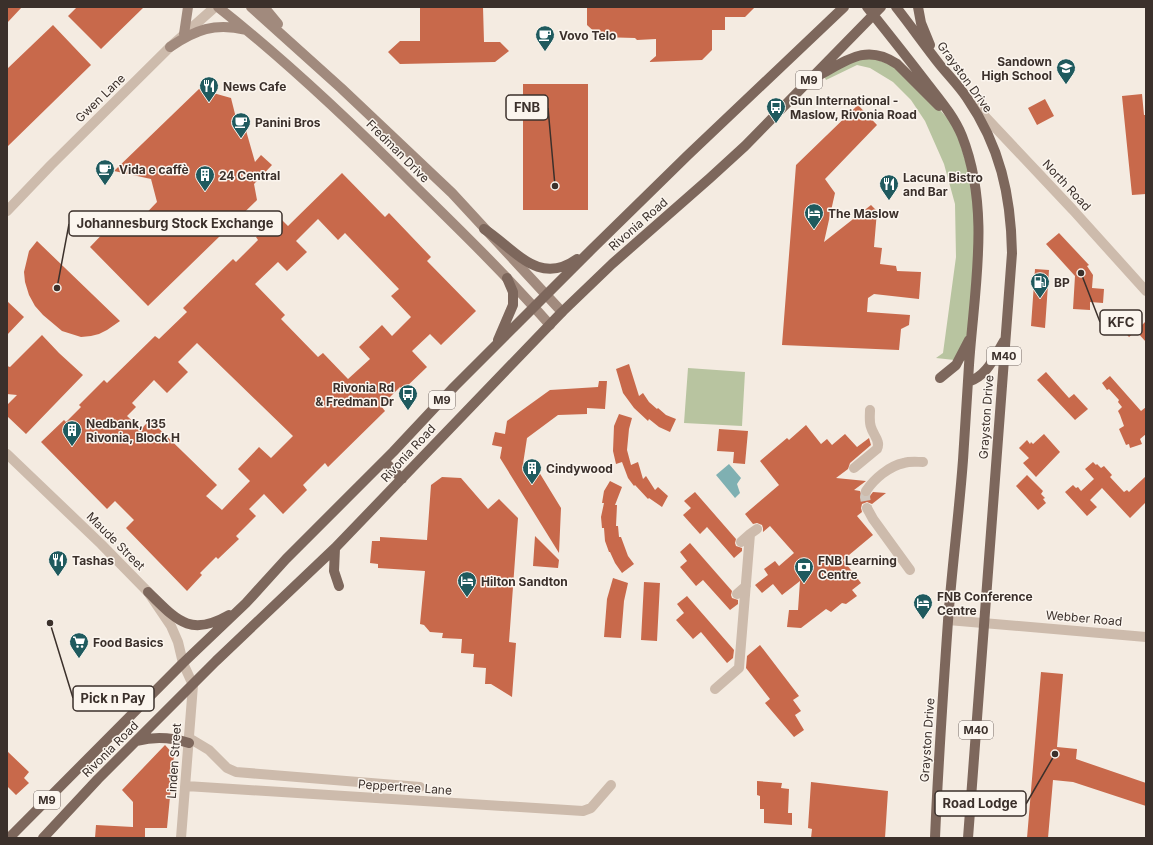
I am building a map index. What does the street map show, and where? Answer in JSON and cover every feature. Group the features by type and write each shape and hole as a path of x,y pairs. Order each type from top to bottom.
{"main road":[{"name":"Rivonia Road","path":"9,838 183,662 246,603 286,559 384,461 454,387 535,308 592,249 688,155 844,7"},
{"name":"Rivonia Road","path":"43,838 98,779 221,656 335,548 402,479 460,416 562,312 612,264 745,146 810,80 870,11 881,7"},
{"name":"Grayston Drive","path":"896,7 967,98 981,121 992,143 1001,167 1008,200 1012,233 1012,253 983,622 968,838"},
{"path":"918,7 919,16 926,36 941,66"},
{"name":"Grayston Drive","path":"870,11 936,94 957,125 970,160 979,214 978,252 963,462 948,620 935,838"},
{"path":"810,80 854,57 864,54 877,55 898,64 957,125"},
{"path":"484,229 495,235 521,258 538,268 560,268 573,262 592,249"},
{"path":"493,349 505,326 513,305 513,292 507,278"},
{"path":"940,378 956,365 973,329"},
{"path":"968,382 977,379 985,371 1005,340"},
{"path":"384,461 402,479"},
{"path":"335,548 334,571 339,586"},
{"path":"148,592 176,618 187,624 193,625 212,623 227,616 246,603"},
{"path":"137,741 159,737 189,741"}],"street":[{"path":"184,34 188,7"},
{"name":"Gwen Lane","path":"7,211 51,165 170,47 215,7"},
{"name":"Fredman Drive","path":"218,7 289,65 359,131 507,278 550,325"},
{"name":"Fredman Drive","path":"251,7 352,98 452,193 562,312"},
{"path":"264,7 299,50"},
{"path":"170,47 187,36 215,27 234,27 246,30 254,35"},
{"name":"North Road","path":"967,98 1146,291"},
{"path":"854,468 877,449 878,446 878,440 870,426 870,410"},
{"name":"Maude Street","path":"7,454 101,544 148,592 171,626 178,642 183,662 193,685"},
{"path":"866,491 879,476 898,465 904,463 923,462"},
{"path":"867,508 873,519 910,570"},
{"path":"715,689 739,668 746,586 753,532 741,542"},
{"path":"737,594 746,586"},
{"name":"Webber Road","path":"948,620 1146,637"},
{"path":"733,647 743,634"},
{"name":"Linden Street","path":"181,838 193,685"},
{"path":"189,741 209,750 227,768 236,772 420,787"},
{"name":"Peppertree Lane","path":"186,786 583,811 591,808 611,785"}],"green space":[{"path":"858,53 905,70 955,127 975,192 973,362 936,358 943,353 956,257 955,204 944,164 925,121 911,100 893,82 870,68 857,65 826,80 822,72"},
{"path":"688,368 745,372 742,426 684,423"}],"water":[{"path":"729,464 741,478 737,484 740,493 735,498 716,475"}],"building":[{"path":"7,7 22,7 7,23"},
{"path":"77,7 144,7 101,49 68,16"},
{"path":"420,7 483,7 484,42 500,42 509,51 495,62 400,64 388,52 400,41 420,41"},
{"path":"587,7 755,7 745,17 725,17 725,30 712,30 712,50 702,60 649,62 656,56 656,39 637,40 635,38 600,37 587,25"},
{"path":"53,25 91,65 7,147 7,69"},
{"path":"523,84 588,84 588,210 523,210"},
{"name":"24 Central","path":"199,89 231,98 236,118 243,120 255,162 261,155 272,165 254,184 257,200 148,306 90,247 112,224 131,229 157,202 151,179 114,171"},
{"path":"1142,94 1144,115 1146,115 1146,194 1132,195 1122,96"},
{"path":"1045,99 1054,116 1037,125 1028,108"},
{"path":"858,105 877,125 825,179 835,193 824,242 871,205 877,211 874,247 882,248 880,264 896,266 897,271 921,272 919,299 874,294 868,298 867,312 910,315 909,325 901,329 899,350 782,345 796,165"},
{"path":"342,173 385,217 389,213 431,257 427,261 476,311 441,345 430,334 412,351 427,367 403,390 400,387 381,406 385,411 328,467 325,463 303,485 307,490 283,514 264,494 249,509 256,516 236,536 239,539 218,559 216,557 200,573 202,575 187,591 126,528 134,520 115,501 107,509 41,442 64,420 66,422 81,407 79,405 104,380 107,383 155,336 159,339 187,312 183,308 233,259 236,262 258,240 256,237 278,216 288,226","holes":["318,219 338,240 345,233 399,289 391,296 411,317 392,336 382,325 359,347 370,359 348,379 323,353 318,357 281,319 285,315 255,284 278,262 287,271 307,252 296,241","197,343 293,436 271,458 259,447 238,469 250,481 222,510 206,496 217,485 150,420 141,429 127,416 136,407 132,403 154,380 167,393 188,372 178,362"]},
{"path":"1059,233 1089,265 1087,266 1093,275 1092,288 1104,289 1103,303 1090,302 1090,310 1073,309 1075,276 1046,244"},
{"path":"37,241 120,321 99,334 81,337 62,331 43,315 35,306 29,295 24,272 29,251"},
{"path":"1035,269 1049,270 1045,328 1031,326"},
{"path":"7,301 24,317 7,335"},
{"path":"1131,315 1141,326 1146,321 1146,342 1136,331 1129,337 1119,326"},
{"path":"42,335 83,375 26,434 7,416 7,405 17,395 7,394 7,366 10,367"},
{"path":"629,364 639,396 643,393 649,402 657,409 658,408 666,415 676,419 670,432 659,427 649,419 648,421 634,408 623,393 616,369"},
{"path":"1046,372 1069,398 1074,394 1088,409 1075,420 1037,380"},
{"path":"1110,376 1141,411 1146,407 1146,434 1140,439 1142,444 1130,448 1129,444 1126,445 1119,429 1124,426 1118,411 1122,407 1118,402 1119,400 1109,389 1107,390 1102,383"},
{"name":"Cindywood","path":"599,381 607,381 605,409 587,408 587,414 558,415 527,438 523,464 531,459 561,508 559,553 500,458 502,447 492,445 495,432 505,434 507,421 550,390 598,387"},
{"path":"619,414 632,418 629,429 627,450 631,465 638,462 643,479 646,476 655,490 658,487 668,496 662,507 649,498 648,499 635,485 634,486 628,478 622,462 616,464 613,451 614,426"},
{"path":"806,425 821,444 827,439 832,445 845,434 857,447 869,438 871,445 850,463 848,469 836,478 866,481 854,490 860,491 862,496 865,497 869,497 873,492 886,493 872,504 867,502 862,504 862,512 857,516 873,535 843,560 861,583 852,590 857,596 846,604 842,603 831,612 826,609 801,628 787,627 789,610 798,610 800,581 782,595 773,584 762,593 755,585 768,575 764,569 775,561 779,566 794,553 770,526 763,532 762,525 757,523 753,524 745,514 779,485 760,461 787,438 789,440"},
{"path":"719,429 748,431 745,464 733,463 734,452 717,451"},
{"path":"1044,434 1060,452 1036,477 1023,463 1029,458 1019,448 1027,440 1030,444 1031,442 1033,444"},
{"path":"1093,462 1101,468 1104,466 1112,475 1110,477 1124,492 1127,490 1129,492 1146,476 1146,502 1130,518 1102,488 1090,500 1097,507 1087,516 1065,492 1073,485 1076,488 1078,487 1081,491 1094,479 1085,469"},
{"path":"1027,475 1043,491 1041,494 1045,498 1043,499 1046,503 1038,510 1016,486"},
{"name":"Hilton Sandton","path":"442,477 461,478 488,509 499,499 518,518 509,642 516,643 512,697 491,684 485,684 486,668 473,667 474,654 461,653 462,639 442,638 443,633 430,632 424,625 420,624 425,571 378,568 378,564 370,563 372,541 380,541 380,537 427,540 431,485"},
{"path":"610,481 622,487 615,505 617,505 616,526 618,526 619,537 621,537 628,556 634,564 622,573 609,552 605,541 604,528 602,528 601,517 604,503 602,503 604,491"},
{"path":"695,492 736,539 736,546 742,548 742,551 734,558 707,527 700,534 683,515 691,508 684,501"},
{"path":"535,536 559,560 558,568 533,566"},
{"path":"690,543 732,591 732,598 738,600 738,604 730,610 703,580 696,586 680,567 687,561 680,552"},
{"path":"613,578 628,583 624,601 621,638 604,637 607,599"},
{"path":"644,582 660,583 657,641 641,640"},
{"path":"687,596 734,650 733,658 727,663 701,632 693,639 676,620 684,613 677,604"},
{"path":"760,645 799,696 793,700 801,711 795,715 804,730 794,737 765,703 770,699 746,668 747,656"},
{"path":"1041,672 1063,674 1057,747 1077,749 1076,759 1146,783 1146,806 1073,782 1053,780 1048,838 1027,838"},
{"path":"165,745 174,755 167,828 145,828 145,838 95,838 96,825 133,827 133,802 122,790"},
{"path":"7,751 29,772 24,778 29,783 16,795 7,786"},
{"path":"757,781 782,783 781,788 789,789 788,813 792,813 792,825 764,823 764,809 760,809 760,796 757,795"},
{"path":"811,782 888,791 885,838 811,838 812,829 808,828"}],"tunnel":[{"path":"866,491 865,497 867,508"}],"place":[{"name":"Vovo Telo","path":"545,52"},
{"name":"Sandown High School","path":"1066,85"},
{"name":"News Cafe","path":"209,103"},
{"name":"Sun International - Maslow, Rivonia Road","path":"776,124"},
{"name":"Panini Bros","path":"241,139"},
{"name":"Vida e caffè","path":"105,186"},
{"name":"FNB","path":"555,186"},
{"name":"24 Central","path":"205,192"},
{"name":"Lacuna Bistro and Bar","path":"889,201"},
{"name":"The Maslow","path":"814,230"},
{"name":"KFC","path":"1081,273"},
{"name":"Johannesburg Stock Exchange","path":"57,288"},
{"name":"BP","path":"1040,299"},
{"name":"Rivonia Rd & Fredman Dr","path":"408,411"},
{"name":"Nedbank, 135 Rivonia, Block H","path":"72,447"},
{"name":"Cindywood","path":"532,485"},
{"name":"Tashas","path":"58,577"},
{"name":"FNB Learning Centre","path":"804,584"},
{"name":"Hilton Sandton","path":"467,598"},
{"name":"FNB Conference Centre","path":"923,620"},
{"name":"Pick n Pay","path":"50,623"},
{"name":"Food Basics","path":"79,659"},
{"name":"Road Lodge","path":"1055,754"}]}
